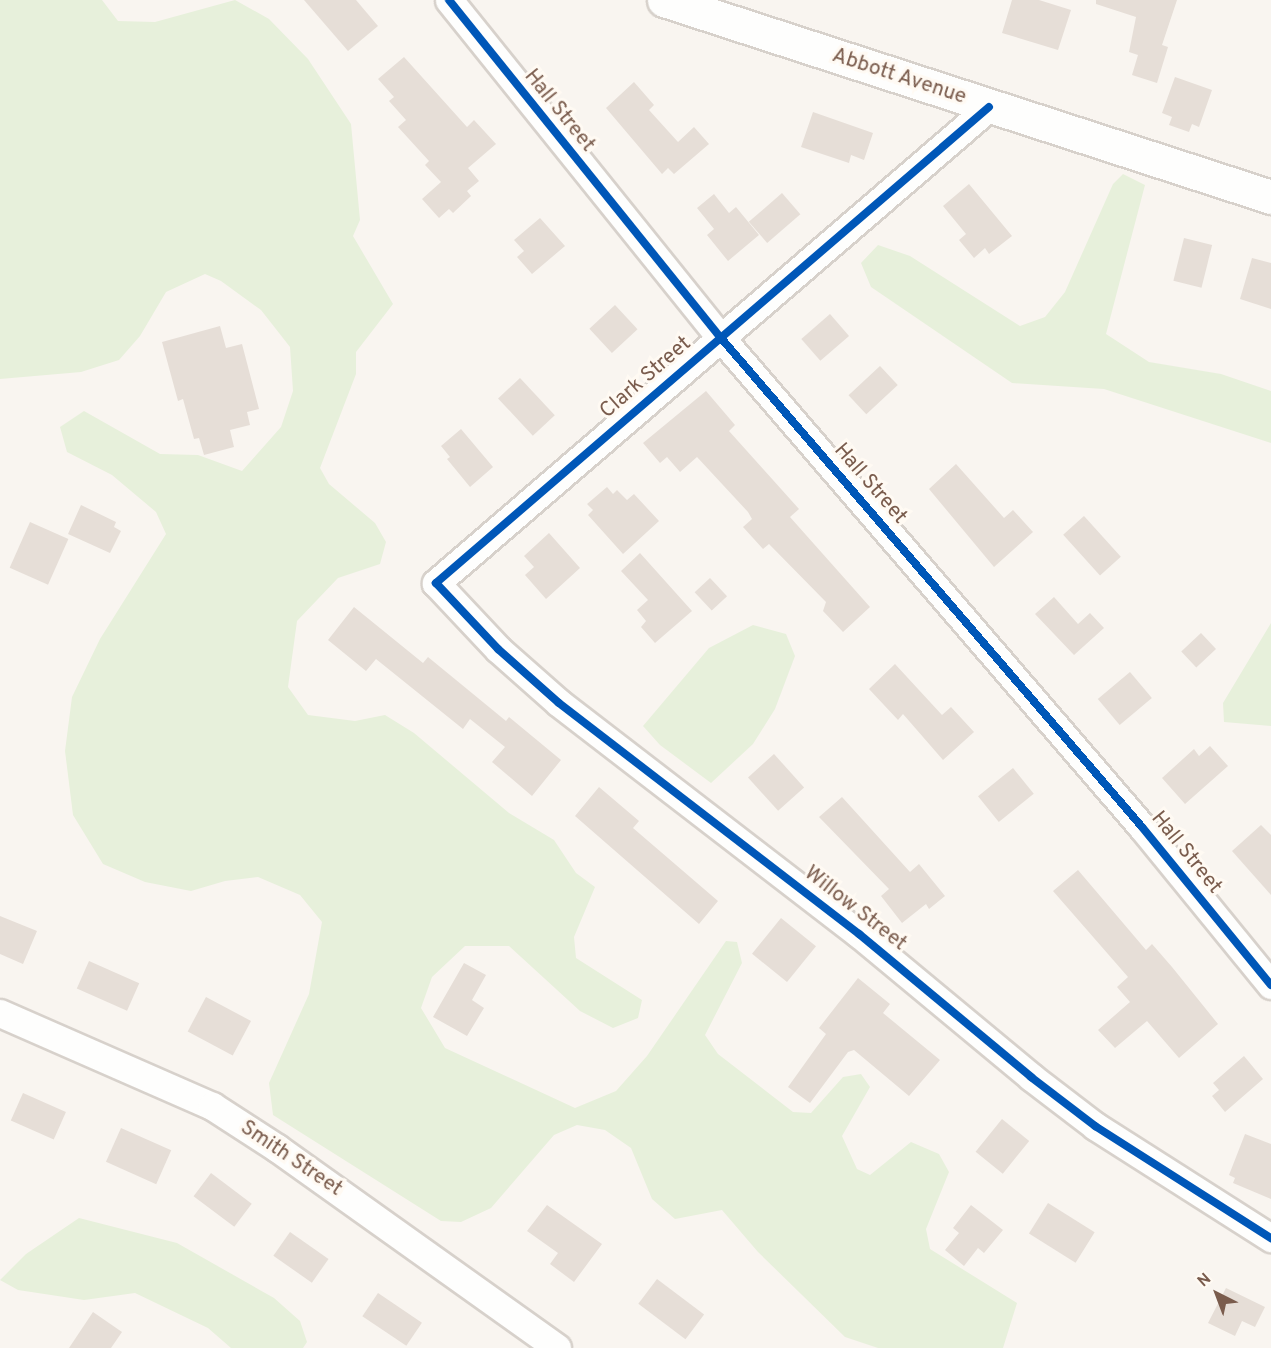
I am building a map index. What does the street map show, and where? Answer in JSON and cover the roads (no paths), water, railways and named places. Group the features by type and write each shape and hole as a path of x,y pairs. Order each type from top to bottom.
{"street":[{"name":"Hall Street","path":"449,0 721,338 1142,827 1271,985"},
{"name":"Abbott Avenue","path":"664,0 1271,197"},
{"name":"Clark Street","path":"436,583 988,107"},
{"name":"Willow Street","path":"436,583 498,650 559,703 859,934 1031,1077 1095,1126 1271,1238"},
{"name":"Smith Street","path":"0,1013 212,1106 278,1148 557,1348"}]}
